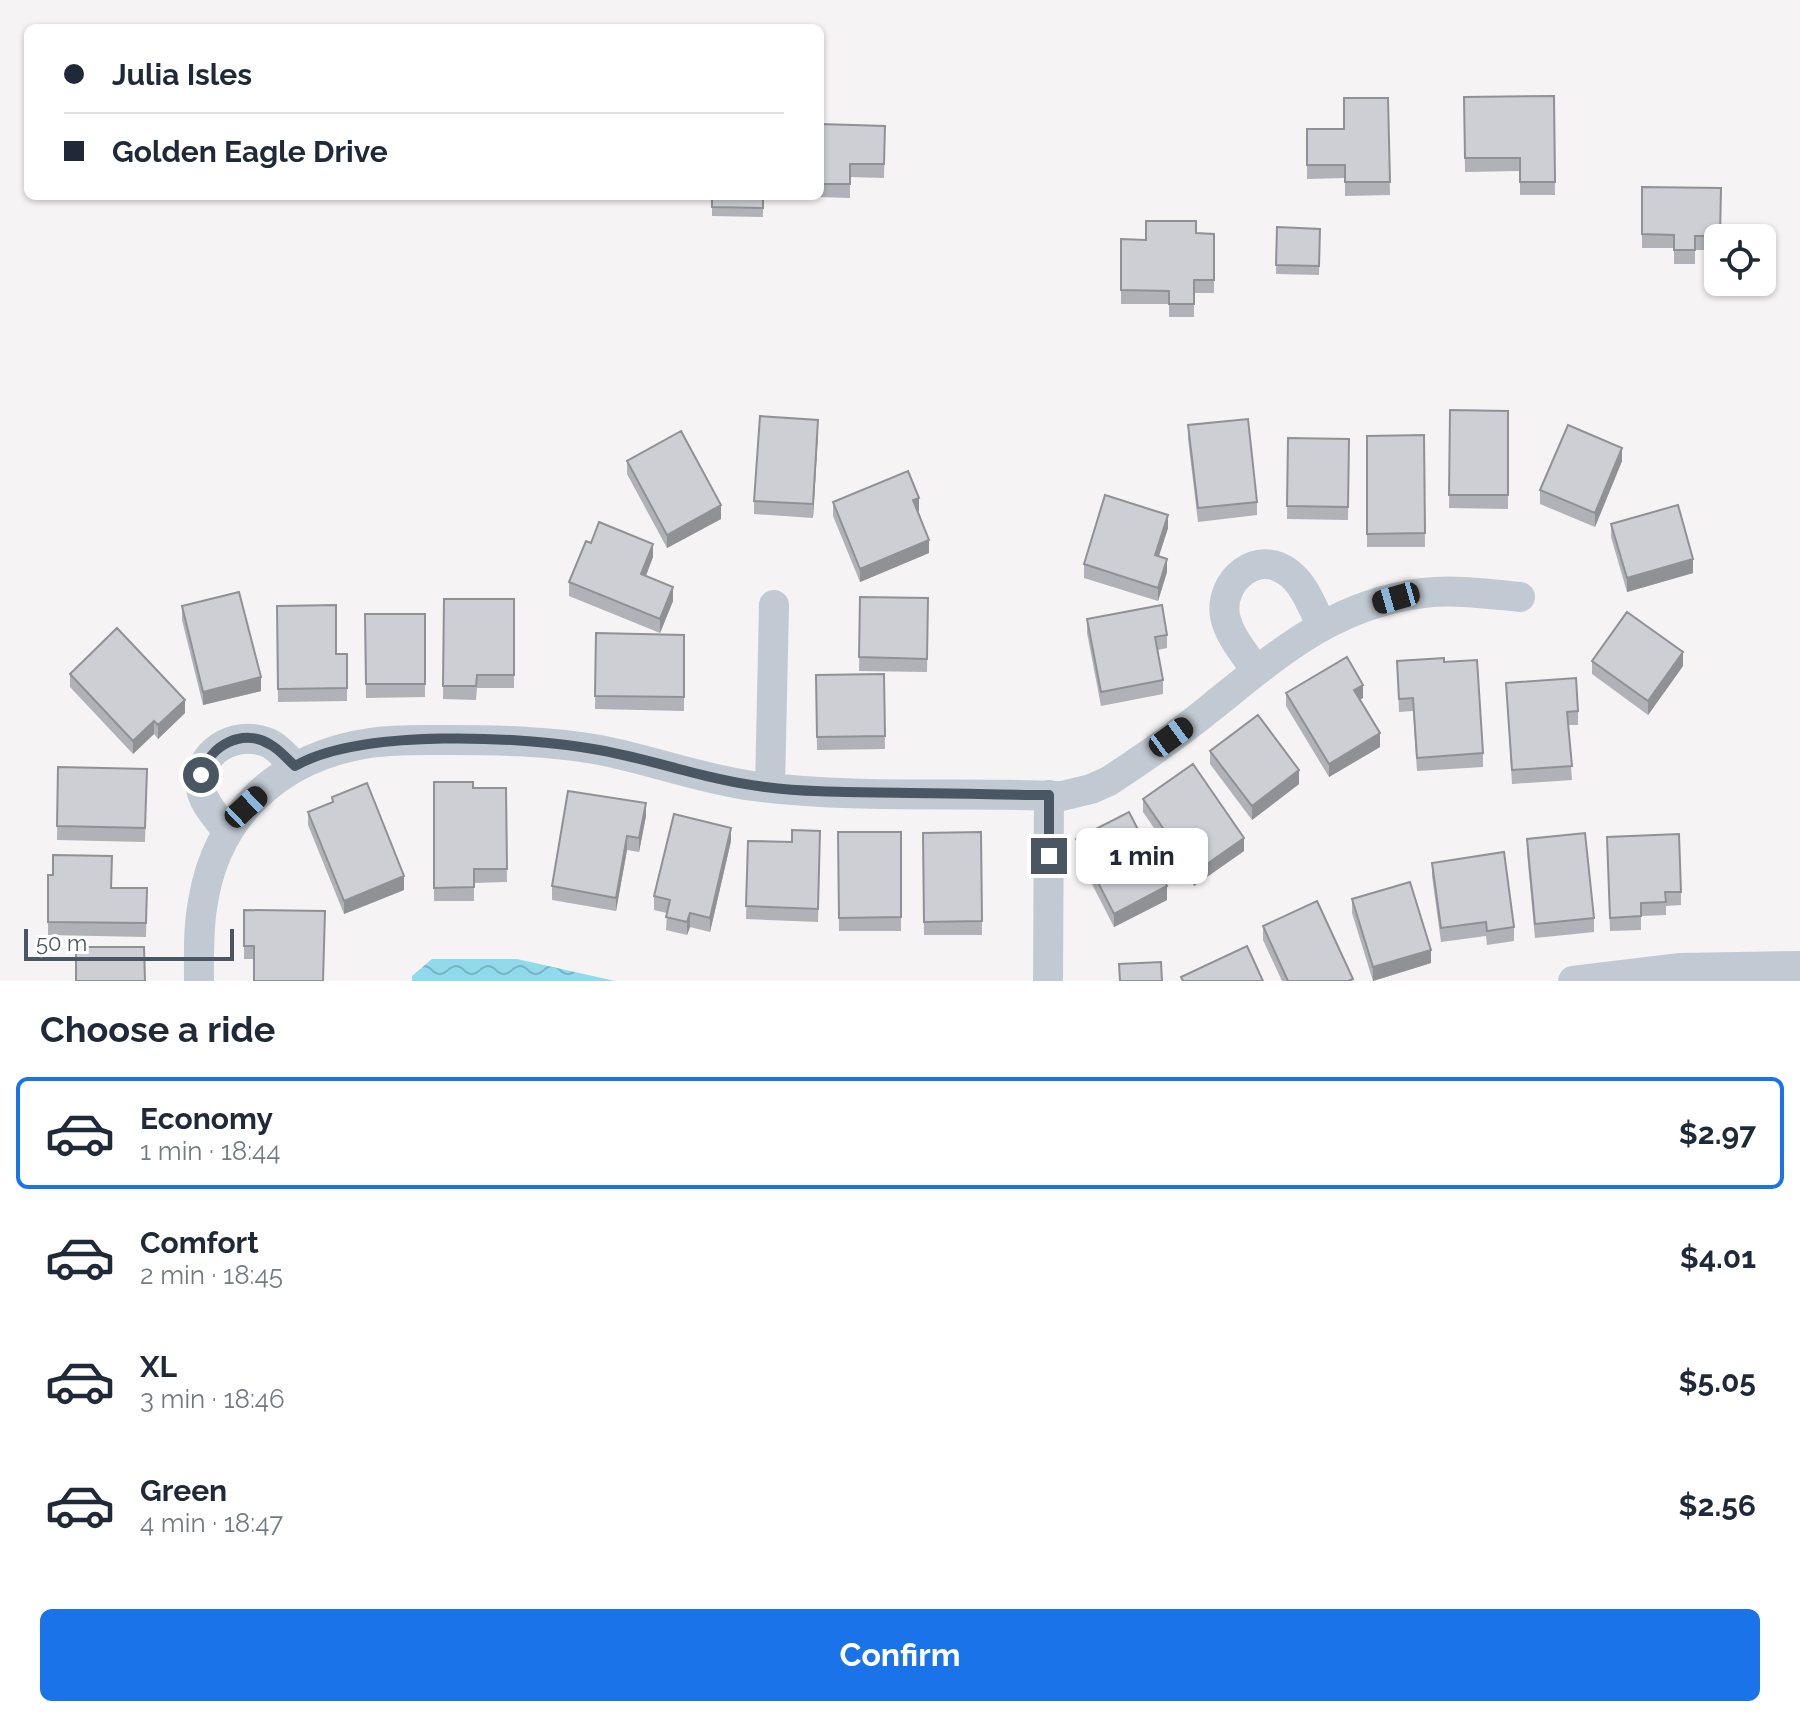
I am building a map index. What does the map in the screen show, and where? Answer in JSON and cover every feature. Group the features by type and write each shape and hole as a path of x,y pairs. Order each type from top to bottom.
{"street":[{"path":"1256,670 1235,641 1225,614 1229,586 1242,571 1265,566 1289,573 1302,587 1322,626"},
{"path":"199,981 202,903 212,865 227,831 246,807 295,766 320,754 371,742 510,741 599,750 694,775 770,788 837,793 1077,793 1109,781 1211,708 1276,654 1322,626 1367,606 1438,591 1520,597"},
{"path":"770,788 774,605"},
{"path":"227,831 206,803 201,786 205,764 215,750 232,740 251,738 270,744 295,766"},
{"path":"1048,981 1049,795"},
{"path":"1573,981 1800,966"}],"water":[{"path":"432,959 517,959 615,981 412,981 412,976"}],"building":[{"path":"1554,96 1555,182 1520,182 1520,158 1465,158 1464,97"},
{"path":"1344,98 1388,98 1390,182 1345,182 1345,165 1307,165 1307,129 1344,129"},
{"path":"824,124 885,126 884,164 850,164 850,184 824,184"},
{"path":"1642,187 1721,188 1720,224 1704,224 1704,236 1695,236 1695,250 1674,250 1674,235 1642,234"},
{"path":"712,200 763,200 763,208 712,207"},
{"path":"1146,221 1196,221 1196,233 1214,234 1214,280 1194,280 1194,304 1169,304 1169,291 1121,290 1121,239 1146,240"},
{"path":"1277,227 1320,229 1319,266 1276,265"},
{"path":"1450,410 1508,411 1508,495 1449,495"},
{"path":"760,416 818,420 813,504 754,501"},
{"path":"1248,419 1257,502 1198,508 1188,425"},
{"path":"1568,425 1622,448 1595,513 1540,490"},
{"path":"681,431 721,505 667,535 627,461"},
{"path":"1424,435 1425,533 1367,534 1367,436"},
{"path":"1288,438 1349,439 1348,507 1287,506"},
{"path":"908,471 919,498 913,500 929,540 860,569 833,502"},
{"path":"1105,495 1168,515 1155,555 1167,559 1158,588 1084,564"},
{"path":"1678,505 1693,559 1627,578 1611,524"},
{"path":"599,522 653,544 641,574 673,587 660,619 569,582 586,541 591,543"},
{"path":"239,592 261,677 203,692 182,606"},
{"path":"860,597 928,598 927,659 859,657"},
{"path":"444,599 514,599 514,675 477,675 476,686 443,686"},
{"path":"336,605 336,654 347,654 347,688 278,689 277,606"},
{"path":"1162,605 1167,635 1155,637 1163,680 1101,692 1087,619"},
{"path":"1627,612 1683,652 1648,701 1592,661"},
{"path":"365,614 425,614 425,684 366,684"},
{"path":"117,628 185,700 158,725 154,721 133,741 70,674"},
{"path":"596,633 684,635 684,697 595,696"},
{"path":"1347,657 1363,685 1354,690 1380,733 1329,764 1286,693"},
{"path":"1444,658 1444,662 1477,660 1483,753 1417,758 1413,698 1399,699 1397,661"},
{"path":"884,674 885,736 817,737 816,675"},
{"path":"1576,678 1578,711 1567,712 1572,766 1512,770 1506,683"},
{"path":"1258,715 1299,770 1252,806 1210,751"},
{"path":"1193,764 1244,838 1194,873 1143,799"},
{"path":"58,767 147,769 145,828 57,826"},
{"path":"434,782 473,782 473,788 506,788 507,869 474,869 474,887 434,888"},
{"path":"367,783 404,876 344,901 308,812 333,802 332,797"},
{"path":"568,791 646,803 639,838 627,836 616,898 552,886"},
{"path":"1129,812 1167,886 1114,914 1076,839"},
{"path":"674,814 731,828 710,918 690,913 687,922 666,917 670,900 654,896"},
{"path":"792,830 820,831 818,909 746,906 748,841 792,842"},
{"path":"838,832 901,832 901,917 839,918"},
{"path":"981,832 982,921 924,922 923,833"},
{"path":"1585,833 1594,918 1535,924 1527,839"},
{"path":"1679,834 1681,892 1665,892 1666,902 1641,903 1641,916 1610,918 1607,837"},
{"path":"1504,852 1514,927 1487,931 1486,922 1441,928 1432,863"},
{"path":"53,855 112,856 111,888 147,888 146,923 48,922 48,875 53,875"},
{"path":"1410,882 1431,950 1373,967 1352,899"},
{"path":"1317,901 1353,979 1288,981 1263,926"},
{"path":"244,910 325,911 323,981 254,981 254,946 244,946"},
{"path":"1247,946 1263,981 1183,981 1181,977"},
{"path":"76,947 144,947 145,981 76,981"},
{"path":"1161,962 1162,981 1120,981 1119,964"}],"route":[{"path":"201,775 215,750 232,740 251,738 270,744 295,766 320,754 371,742 461,740 551,744 599,750 694,775 770,788 837,793 1049,795 1049,856"}]}
